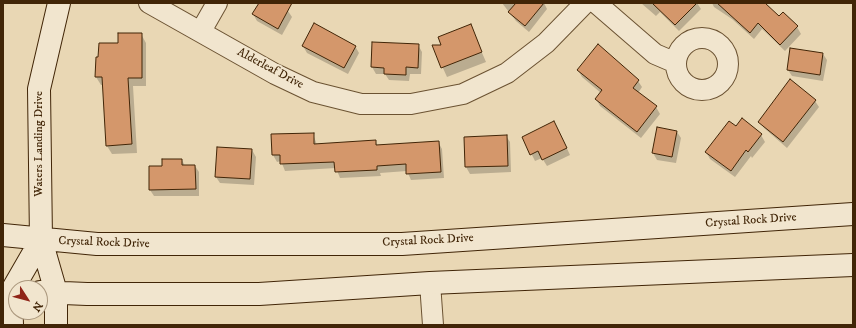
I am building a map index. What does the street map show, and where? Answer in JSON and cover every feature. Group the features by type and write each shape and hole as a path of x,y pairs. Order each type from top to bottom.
{"main road":[{"name":"Waters Landing Drive","path":"46,280 41,240 39,89 59,3"},
{"name":"Crystal Rock Drive","path":"3,235 41,240 97,244 402,244 853,214"},
{"path":"17,280 41,240"},
{"path":"48,292 87,294 259,294 430,283 853,265"},
{"name":"Waters Landing Drive","path":"48,292 56,325"}],"street":[{"name":"Alderleaf Drive","path":"149,3 275,74 313,92 361,104 411,104 463,94 507,73 546,43 585,3"},
{"path":"201,31 217,3"},
{"path":"596,3 655,54 676,63"},
{"path":"430,283 433,325"}],"building":[{"path":"259,3 292,3 278,29 252,14"},
{"path":"516,3 544,3 525,26 508,12"},
{"path":"652,3 697,3 675,25"},
{"path":"717,3 765,3 779,16 783,12 798,26 780,45 758,23 750,33"},
{"path":"314,23 356,46 344,68 302,46"},
{"path":"471,24 482,52 441,68 432,45 441,45 438,37"},
{"path":"118,33 142,33 142,78 128,78 132,144 106,146 102,77 95,77 96,57 98,57 99,43 118,43"},
{"path":"372,42 419,44 418,68 406,67 406,75 384,74 384,68 371,67"},
{"path":"598,44 639,80 633,88 657,106 637,132 595,99 602,90 577,70"},
{"path":"790,48 823,53 820,75 787,70"},
{"path":"790,79 816,100 783,142 758,122"},
{"path":"742,118 762,134 748,152 746,150 731,171 705,152 729,121 736,126"},
{"path":"554,121 567,148 542,160 538,151 530,155 522,137"},
{"path":"657,127 677,131 672,157 652,153"},
{"path":"314,133 314,144 376,140 376,145 439,141 441,172 406,174 406,164 377,166 377,170 335,172 334,162 280,164 280,155 272,155 271,134"},
{"path":"507,135 508,166 465,167 464,137"},
{"path":"217,147 252,149 250,179 215,177"},
{"path":"162,159 182,159 182,165 195,165 196,189 149,190 149,166 162,166"}]}
